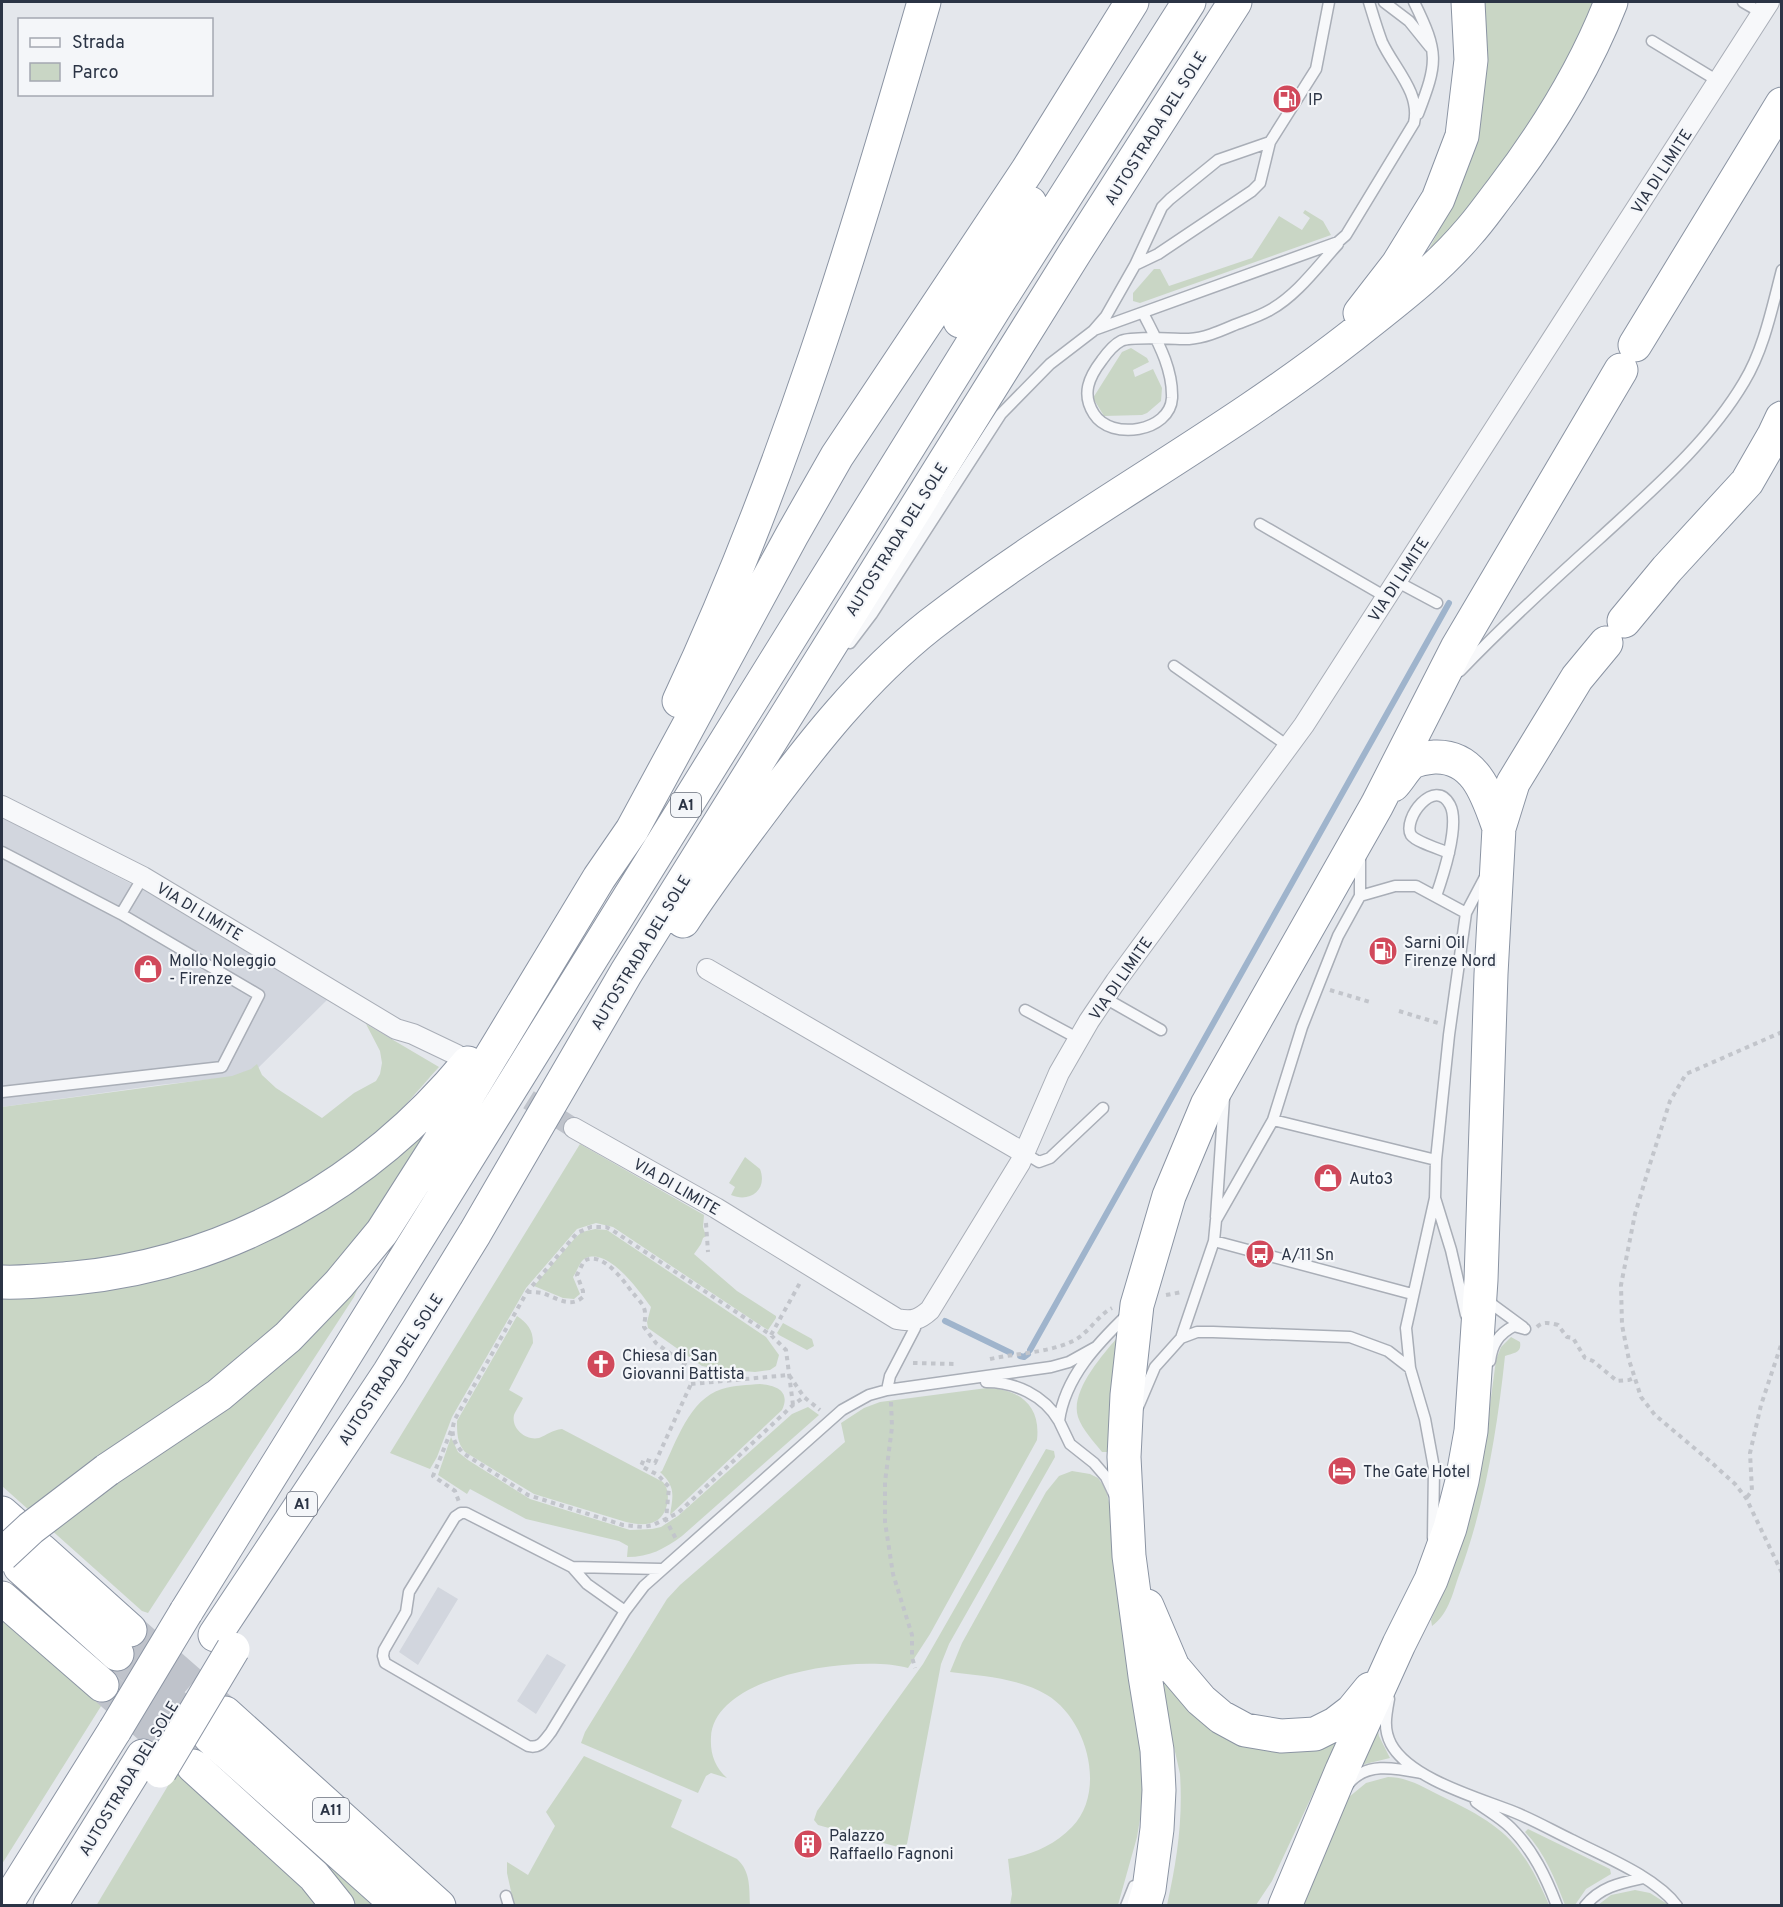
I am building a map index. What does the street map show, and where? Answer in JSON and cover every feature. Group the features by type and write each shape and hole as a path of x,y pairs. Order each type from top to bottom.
{"highway":[{"path":"599,878 719,612 778,462 834,303 869,193 924,2"},
{"path":"124,1642 17,1543 31,1528 107,1470 219,1395 288,1336 339,1284 382,1232 599,878 632,830 837,456 1028,171 1132,2"},
{"path":"735,726 756,681 769,642 793,591 1014,232 1132,2"},
{"name":"A1","path":"5,1905 988,319 1189,2"},
{"name":"AUTOSTRADA DEL SOLE","path":"50,1905 152,1763 475,1233 626,973 1235,2"},
{"path":"1325,357 1398,264 1437,199 1462,136 1471,60 1468,2"},
{"path":"475,1233 624,1017 686,917 727,858 782,784 856,693 894,655 931,625 1032,552 1325,357 1410,290 1468,234 1530,153 1582,68 1611,2"},
{"path":"1144,1905 1149,1889 1157,1829 1159,1790 1157,1750 1130,1562 1125,1441 1127,1395 1137,1305 1169,1196 1207,1105 1377,805 1457,648 1628,358 1782,104"},
{"path":"1285,1905 1342,1770 1409,1636 1450,1528 1477,1417 1483,1365 1481,1280 1491,974 1498,840 1513,783 1577,678 1667,569 1747,482 1782,418"},
{"path":"1377,805 1412,762 1424,758 1444,758 1463,765 1479,779 1487,794 1498,840"},
{"path":"2,1282 93,1276 135,1270 175,1260 232,1240 315,1198 363,1165 442,1094 536,981"},
{"path":"1130,1562 1173,1667 1201,1700 1221,1717 1245,1730 1281,1736 1315,1734 1335,1724 1352,1711 1369,1691 1409,1636"},
{"path":"2,1598 102,1684"},
{"path":"1151,1709 1171,1775 1172,1817 1159,1905"},
{"name":"A11","path":"399,1905 217,1725 439,1905"},
{"path":"75,1905 101,1862 152,1763"},
{"path":"193,1767 314,1876 338,1905"},
{"path":"1264,1905 1285,1873 1307,1857"}],"street":[{"name":"VIA DI LIMITE","path":"574,1128 716,1208 897,1318 919,1319 930,1310 1014,1173 1059,1073 1104,998 1288,746 1765,7"},
{"name":"VIA DI LIMITE","path":"2,806 143,877 396,1029 413,1034 458,1055"},
{"path":"707,969 1024,1153"}],"lane":[{"path":"1135,265 1158,254 1252,191 1260,183 1270,142 1316,69 1329,2"},
{"path":"1369,2 1383,44 1415,102 1414,123"},
{"path":"1384,2 1422,36 1433,53"},
{"path":"1143,313 1156,339 1169,372 1172,399 1169,411 1160,420 1146,427 1117,429 1103,424 1094,415 1088,400 1087,386 1092,373 1110,350 1122,340 1138,338 1156,339 1197,338 1268,311 1295,292 1342,240 1414,123 1430,82 1434,60 1430,33 1414,2"},
{"path":"1743,2 1765,7"},
{"path":"1652,41 1718,81"},
{"path":"840,655 872,614 1001,414 1050,364 1093,331 1106,316 1135,265 1155,219 1170,199 1218,160 1270,142"},
{"path":"1093,331 1342,240"},
{"path":"1430,700 1498,632 1644,497 1705,437 1745,381 1759,353 1782,270"},
{"path":"1260,524 1392,586 1437,603"},
{"path":"1174,666 1288,746"},
{"path":"789,710 827,671"},
{"path":"1436,896 1449,853 1453,813 1450,804 1438,796 1425,798 1419,804 1412,820 1411,835 1449,853"},
{"path":"1216,1220 1273,1120 1302,1027 1338,936 1360,896 1360,834"},
{"path":"1431,1580 1434,1468 1425,1419 1410,1368 1406,1328 1435,1198 1436,1160 1450,1026 1466,913 1498,840"},
{"path":"2,852 121,914 259,995 222,1067 2,1092"},
{"path":"121,914 143,877"},
{"path":"1360,896 1395,886 1416,886 1466,913"},
{"path":"1104,998 1161,1030"},
{"path":"1025,1010 1079,1039"},
{"path":"1125,1441 1155,1367 1181,1338 1214,1241 1222,1107 1233,1057"},
{"path":"1024,1153 1039,1162 1050,1158 1103,1108"},
{"path":"1273,1120 1436,1160"},
{"path":"1435,1198 1483,1365"},
{"path":"1214,1241 1412,1294"},
{"path":"1481,1280 1486,1295 1493,1305 1525,1329 1514,1326 1501,1334 1483,1365"},
{"path":"1059,1421 1060,1409 1071,1382 1106,1334 1137,1305"},
{"path":"886,1391 890,1376 915,1328 914,1320"},
{"path":"1181,1338 1197,1332 1350,1337 1388,1351 1410,1368"},
{"path":"625,1611 587,1584 572,1567 466,1513 461,1513 455,1517 409,1592 406,1612 384,1650 383,1656 385,1663 480,1719 535,1748 542,1744 552,1732 625,1611 644,1586 830,1419 869,1395 1052,1367 1069,1362 1096,1347"},
{"path":"959,1382 999,1382 1022,1389 1048,1407 1059,1421 1070,1444 1094,1463 1106,1477 1116,1498 1130,1562"},
{"path":"572,1567 661,1569"},
{"path":"1394,1689 1389,1699 1386,1718 1386,1731 1391,1744 1401,1757 1425,1774 1464,1794 1510,1826 1542,1871 1557,1905"},
{"path":"1307,1857 1349,1783 1361,1774 1376,1768 1394,1767 1425,1774"},
{"path":"1126,1905 1139,1867 1159,1790"},
{"path":"1464,1794 1515,1812 1624,1866 1668,1895 1677,1905"},
{"path":"1585,1905 1598,1893 1614,1884 1643,1878"}],"path":[{"path":"1318,987 1370,1002"},
{"path":"1399,1011 1450,1026"},
{"path":"1782,1032 1686,1074 1670,1101 1635,1214 1622,1285 1622,1324 1641,1397 1655,1415 1735,1484 1746,1498 1782,1573"},
{"path":"708,1252 708,1234 705,1224 716,1208"},
{"path":"466,1513 455,1491 433,1476 454,1419 527,1292 577,1233 591,1227 606,1227 771,1335 786,1350 793,1405"},
{"path":"527,1292 541,1293 570,1303 576,1302 584,1294 577,1275 584,1261 592,1259 604,1263 616,1270 641,1304 645,1311 644,1327 656,1342 691,1369 691,1384 655,1463 644,1459 641,1466 658,1475 669,1487 666,1520 677,1540 686,1547"},
{"path":"771,1335 811,1265"},
{"path":"1531,1332 1541,1323 1558,1325 1567,1337 1573,1338 1585,1358 1593,1361 1617,1381 1634,1377"},
{"path":"1746,1498 1752,1491 1750,1453 1782,1342"},
{"path":"984,1360 1039,1351"},
{"path":"897,1361 938,1365 964,1364"},
{"path":"691,1384 789,1375"},
{"path":"789,1375 804,1397 830,1419"},
{"path":"886,1391 891,1401 892,1417 885,1482 885,1522 893,1574 912,1635 912,1657 915,1668"},
{"path":"451,1431 456,1445 463,1453 528,1495 623,1525 643,1527 666,1520 678,1513 804,1397"}],"shaded area":[{"path":"2,817 145,891 327,1000 251,1075 159,1085 2,1107"},
{"path":"438,1587 458,1599 418,1665 399,1652"},
{"path":"547,1654 566,1665 536,1714 517,1701"}],"green space":[{"path":"1484,2 1598,2 1572,64 1464,224 1429,249 1452,206"},
{"path":"1305,210 1323,221 1331,235 1140,303 1133,301 1133,293 1154,269 1160,269 1169,286 1252,258 1279,216 1302,230 1310,218 1303,213"},
{"path":"1131,348 1147,358 1149,362 1133,370 1135,377 1153,369 1162,388 1161,401 1142,415 1104,416 1093,398 1122,352"},
{"path":"366,1024 439,1067 384,1126 336,1165 294,1192 248,1215 201,1234 153,1248 103,1258 53,1264 2,1266 2,1107 232,1076 251,1069 257,1064 262,1075 276,1088 322,1118 354,1093 376,1081 380,1074 382,1063 380,1051"},
{"path":"430,1129 378,1215 310,1297 86,1506 375,1250 354,1297 148,1613 142,1611 2,1486 2,1295 289,1230 372,1178"},
{"path":"580,1144 704,1215 703,1227 706,1236 694,1254 737,1291 776,1318 768,1330 613,1227 596,1223 577,1229 526,1288 452,1417 430,1469 390,1453"},
{"path":"745,1157 760,1169 762,1183 756,1193 751,1196 738,1197 731,1195 735,1187 729,1183"},
{"path":"595,1229 607,1230 766,1337 779,1355 776,1366 770,1370 755,1372 702,1366 648,1328 647,1322 651,1307 623,1273 604,1259 595,1257 582,1261 573,1277 580,1294 574,1299 563,1298 534,1286 575,1238 582,1232"},
{"path":"517,1316 529,1327 533,1343 509,1390 523,1398 514,1415 517,1429 529,1438 539,1438 562,1429 663,1482 668,1497 666,1509 656,1521 645,1524 626,1522 534,1494 462,1449 458,1438 457,1421"},
{"path":"783,1323 812,1339 814,1346 807,1350 779,1335 777,1333"},
{"path":"1511,1337 1520,1342 1520,1348 1517,1352 1505,1356 1494,1440 1476,1523 1449,1604 1432,1626 1431,1620 1447,1581 1486,1435 1496,1360 1501,1347"},
{"path":"1119,1338 1109,1452 1102,1452 1088,1435 1078,1417 1078,1397 1088,1375"},
{"path":"760,1384 780,1390 785,1398 782,1410 670,1515 671,1487 660,1472 692,1412 711,1394 722,1389"},
{"path":"987,1388 1009,1392 1026,1401 1035,1417 1037,1440 930,1634 908,1668 886,1664 826,1667 793,1673 763,1683 737,1697 718,1715 711,1737 714,1760 727,1778 711,1773 706,1776 698,1793 581,1743 585,1732 667,1599 680,1585 845,1442 841,1423 864,1408 880,1402"},
{"path":"808,1407 819,1415 682,1536 663,1548 643,1556 627,1557 628,1546 619,1541 526,1519 470,1489 467,1494 438,1475 451,1437 458,1452 468,1460 530,1499 630,1530 652,1529 661,1527 678,1516 792,1414"},
{"path":"1046,1449 1054,1451 1055,1457 949,1644 941,1664 907,1844 898,1847 818,1825 814,1820 817,1811 923,1664"},
{"path":"1072,1471 1090,1474 1098,1478 1103,1485 1117,1536 1145,1789 1137,1837 1118,1905 1010,1905 1012,1894 1008,1859 1042,1848 1058,1839 1072,1827 1083,1812 1088,1795 1090,1776 1088,1756 1073,1721 1061,1706 1047,1695 1012,1681 950,1672 962,1643 1046,1492 1059,1476"},
{"path":"2,1613 103,1703 2,1864"},
{"path":"1151,1644 1188,1700 1338,1740 1272,1881 1256,1905 1167,1905 1178,1840 1181,1808 1180,1774"},
{"path":"1377,1726 1379,1736 1390,1758 1357,1766"},
{"path":"189,1741 372,1905 354,1905 187,1746"},
{"path":"584,1756 682,1800 671,1827 737,1859 747,1875 750,1905 514,1905 507,1862 528,1875 555,1826 546,1812"},
{"path":"178,1769 327,1906 96,1906"},
{"path":"1388,1777 1421,1786 1494,1826 1519,1850 1549,1905 1295,1906 1349,1797 1366,1783"},
{"path":"1528,1829 1610,1869 1611,1874 1586,1889 1575,1905 1565,1905 1544,1857 1525,1832"},
{"path":"1635,1890 1650,1893 1669,1905 1598,1905 1611,1895"}],"waterway":[{"path":"1030,1350 1449,603"},
{"path":"945,1321 1011,1353"},
{"path":"1020,1356 1024,1357 1028,1354"}],"tunnel":[{"path":"503,1084 574,1128"},
{"path":"130,1630 225,1713"},
{"path":"117,1654 210,1737"},
{"path":"102,1685 193,1766"}],"place":[{"name":"IP","path":"1287,99"},
{"name":"Sarni Oil Firenze Nord","path":"1383,951"},
{"name":"Mollo Noleggio - Firenze","path":"148,969"},
{"name":"Auto3","path":"1328,1178"},
{"name":"A/11 Sn","path":"1260,1254"},
{"name":"Chiesa di San Giovanni Battista","path":"601,1364"},
{"name":"The Gate Hotel","path":"1342,1471"},
{"name":"Palazzo Raffaello Fagnoni","path":"808,1844"}]}
